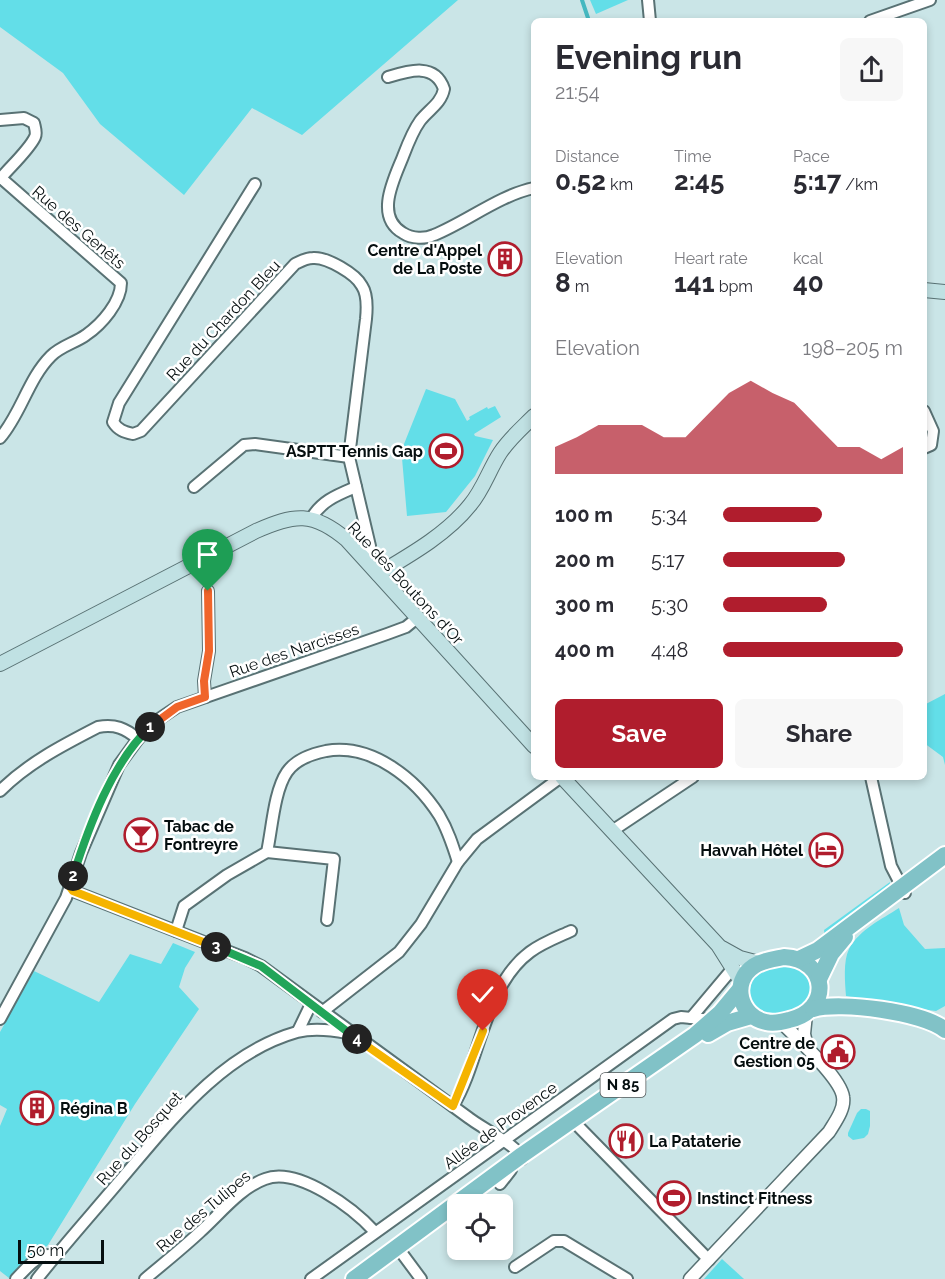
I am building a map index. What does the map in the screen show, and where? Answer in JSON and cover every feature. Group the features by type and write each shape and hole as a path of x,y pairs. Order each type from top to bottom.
{"main road":[{"path":"927,290 945,292"},
{"path":"378,574 445,530 464,513 486,481 498,455 531,419"},
{"name":"Rue des Boutons d'Or","path":"0,664 256,531 288,518 300,517 311,519 339,533 368,562 531,743"},
{"path":"564,780 718,945 733,968 741,986 742,1003 752,1016 766,1022 781,1022 822,1006 858,1006 916,1017 933,1022 945,1030"},
{"path":"810,1011 819,996 819,981 825,964 837,945 945,855"},
{"path":"799,959 818,950 903,890 945,864"},
{"path":"718,945 740,958 759,963"},
{"path":"741,986 748,970 759,963 784,957 799,959 812,966 819,981 840,998 858,1006"},
{"name":"N 85","path":"482,1194 499,1178 512,1155 621,1087 713,1020 731,1002 741,986"},
{"name":"N 85","path":"512,1155 579,1127 716,1028 752,1016"},
{"path":"499,1178 512,1155"},
{"name":"N 85","path":"368,1279 400,1251 499,1178"},
{"name":"N 85","path":"354,1279 447,1222"}],"street":[{"path":"648,0 651,18"},
{"path":"876,18 908,3 930,0"},
{"path":"388,77 412,70 423,70 438,78 444,89 439,102 426,114 414,131 391,186 388,198 391,220 404,234 412,237 433,235 531,189"},
{"path":"0,120 24,118 34,123 36,129 35,137 0,178"},
{"name":"Rue des Genêts","path":"0,178 121,283 121,291 116,303 87,334 51,357 24,396 9,427 0,438"},
{"name":"Rue du Chardon Bleu","path":"255,184 119,403 113,422 124,432 133,434 141,430 285,273 303,260 311,258 321,258 332,262 356,278 363,287 366,298 366,319 349,457 370,546 368,562"},
{"path":"927,418 933,431 931,445 927,447"},
{"path":"194,487 244,445 255,444 349,457"},
{"path":"311,519 316,510 327,500 356,487"},
{"path":"205,697 204,681 209,651 208,591"},
{"name":"Rue des Narcisses","path":"70,887 75,868 112,778 128,750 159,719 177,707 406,627 417,618"},
{"path":"0,791 21,771 98,727 110,725 119,727 138,739"},
{"path":"267,852 278,796 287,773 298,761 313,753 349,750 382,761 403,775 425,797 444,824 452,840 458,862"},
{"path":"322,1012 399,952 416,931 458,862 477,839 557,780"},
{"path":"872,780 891,866 903,890"},
{"path":"612,831 678,782"},
{"path":"176,931 184,906 228,875 267,852 339,860 327,920"},
{"path":"0,1019 62,908 70,887 73,891 261,966 349,1033 453,1106 512,1155"},
{"path":"453,1106 473,1060 489,1009 501,987 530,952 571,931"},
{"path":"691,1017 733,968"},
{"path":"298,1031 312,1004"},
{"path":"807,1048 804,1034 810,1011"},
{"name":"Allée de Provence","path":"311,1279 375,1233 512,1155 673,1019 691,1017 713,1020"},
{"path":"690,1279 702,1269 829,1132 837,1119 843,1098 839,1086 807,1048 781,1022"},
{"name":"Rue du Bosquet","path":"16,1279 42,1256 48,1254 56,1256 179,1113 229,1067 258,1048 298,1031 320,1030 349,1033"},
{"path":"579,1127 702,1269"},
{"name":"Rue des Tulipes","path":"145,1279 183,1248 243,1192 265,1179 283,1176 321,1189 368,1224 375,1233"},
{"path":"515,1267 554,1241 564,1241 627,1279"},
{"path":"400,1251 421,1279"},
{"path":"37,1279 56,1256"}],"shaded area":[{"path":"0,0 458,0 302,135 252,108 184,195 100,124 63,73 0,27"},
{"path":"590,0 628,0 596,14"},
{"name":"ASPTT Tennis Gap","path":"426,389 455,399 467,421 469,417 487,407 488,409 495,406 501,417 474,434 493,440 475,476 446,512 407,516 402,458 404,444"},
{"path":"945,694 945,765 943,757 927,745 927,703"},
{"path":"890,882 889,890 825,938 824,930"},
{"path":"899,908 904,925 925,949 945,948 945,1006 936,1011 889,1005 846,996 845,965 853,942 878,921"},
{"path":"173,943 195,952 185,968 179,987 199,1009 135,1104 48,1245 9,1278 0,1271 0,1126 7,1109 0,1105 0,1032 34,971 99,1002 130,954 161,964"},
{"path":"788,965 802,971 810,979 811,990 806,1005 779,1015 769,1015 760,1011 754,1006 750,990 756,975 764,969"},
{"path":"861,1109 870,1111 868,1134 864,1138 853,1140 848,1133"},
{"path":"722,1259 744,1279 704,1279"}],"waterway":[{"path":"582,0 588,18"}],"place":[{"name":"Centre d'Appel de La Poste","path":"505,259"},
{"name":"ASPTT Tennis Gap","path":"446,451"},
{"name":"Tabac de Fontreyre","path":"141,835"},
{"name":"Havvah Hôtel","path":"826,850"},
{"name":"Centre de Gestion 05","path":"838,1052"},
{"name":"Régina B","path":"37,1108"},
{"name":"La Pataterie","path":"626,1141"},
{"name":"Instinct Fitness","path":"674,1198"}],"route":[{"path":"208,591 210,620 209,651 204,681 205,697 177,707 159,719 128,750 105,793 75,868 70,887 73,891 261,966 349,1033 453,1106 483,1031"}]}
